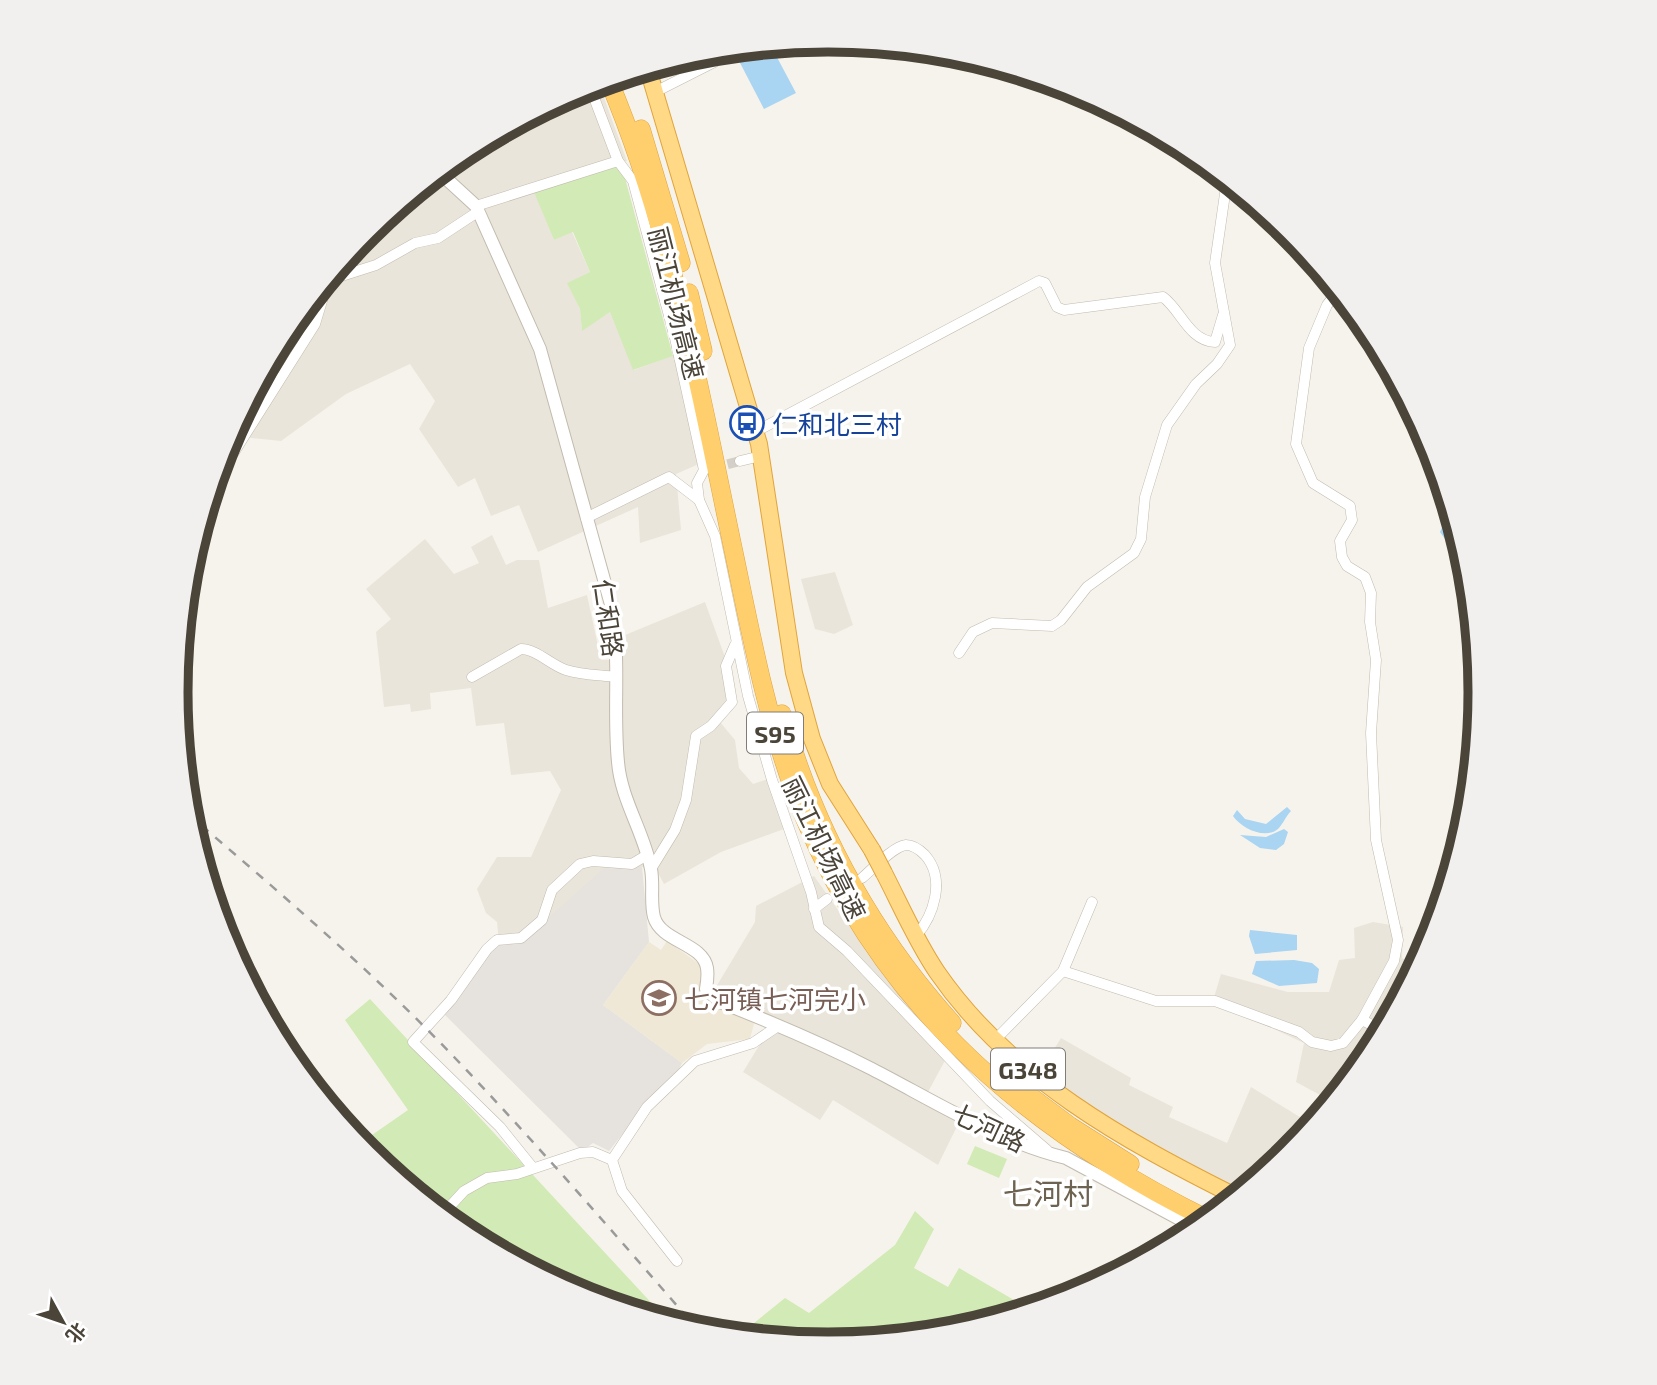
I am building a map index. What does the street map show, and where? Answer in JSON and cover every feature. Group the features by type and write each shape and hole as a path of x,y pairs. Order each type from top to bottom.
{"highway":[{"name":"G348","path":"651,78 755,432 794,673 812,739 830,784 872,850 916,936 950,990 996,1039 1040,1078 1100,1123 1166,1162 1227,1192"},
{"name":"丽江机场高速","path":"624,86 654,167 688,288 778,698 804,785 840,865 872,920 905,967 993,1065 1043,1107 1099,1146 1210,1206"},
{"name":"丽江机场高速","path":"612,90 642,170 673,280 766,701 793,789 829,871 888,965 942,1030 985,1074 1035,1116 1093,1156 1199,1214"}],"street":[{"path":"655,92 711,64"},
{"path":"594,97 618,161 633,181 686,382 704,470 697,483 699,500 715,536 736,645 760,740 822,931 847,951 990,1101 1053,1155"},
{"path":"343,275 376,265 415,243 438,238 477,209 618,161"},
{"name":"仁和路","path":"447,179 477,209 541,349 613,612 618,652 614,688 618,764 631,814 651,869 654,919 662,930 704,961 709,993 720,1002 778,1026"},
{"path":"958,653 973,632 992,623 1052,626 1061,620 1087,587 1134,553 1142,539 1145,497 1167,425 1196,384 1217,364 1229,347 1215,264 1225,191"},
{"path":"755,432 1038,281 1045,283 1057,307 1064,310 1163,297 1187,326 1214,343 1220,334 1224,308"},
{"path":"1063,971 1156,1000 1215,1000 1299,1032 1312,1042 1331,1046 1343,1043 1362,1020 1394,961 1398,940 1376,840 1371,733 1376,660 1370,622 1371,593 1365,577 1347,566 1342,556 1340,541 1352,520 1350,506 1313,483 1296,443 1309,348 1332,298"},
{"path":"238,446 315,324 323,301"},
{"path":"740,461 761,456"},
{"path":"586,518 669,477 699,500"},
{"path":"651,869 675,830 685,803 696,736 710,726 732,702 726,666 736,645"},
{"path":"472,677 521,649 529,649 546,662 572,672 616,677"},
{"path":"862,878 901,847 913,846 923,853 933,868 936,890 930,915 916,936"},
{"path":"533,1168 500,1127 413,1042 451,1000 487,949 498,940 521,937 542,920 552,890 580,864 593,861 632,864 647,855"},
{"path":"814,909 827,899"},
{"path":"996,1039 1063,971 1092,902"},
{"path":"1362,1020 1374,1026"},
{"path":"612,1160 647,1107 695,1061 753,1043 778,1026"},
{"name":"七河路","path":"778,1026 848,1057 952,1111 1053,1155 1066,1158 1187,1223"},
{"path":"449,1207 464,1191 483,1180 589,1152 612,1160"},
{"path":"612,1160 622,1191 677,1261"}],"shaded area":[{"path":"603,94 627,161 535,192 554,240 572,232 590,272 568,283 580,309 582,330 610,312 634,370 682,352 708,460 676,474 681,530 640,543 638,507 538,552 519,505 491,516 475,478 458,487 419,429 435,401 410,364 346,394 281,441 251,438 244,432 274,372 296,337 347,271 376,240 407,211 473,160 545,119"},
{"path":"492,535 506,565 517,560 539,560 548,608 587,595 601,660 614,660 613,640 705,602 730,671 737,703 720,722 735,740 739,768 753,784 768,779 784,829 721,852 664,884 655,867 642,867 521,943 499,942 497,922 486,913 477,889 497,857 531,857 561,790 550,771 511,775 504,723 476,726 471,688 430,693 431,709 411,712 410,704 384,707 376,632 391,619 366,589 425,539 454,574 479,563 471,547"},
{"path":"835,572 853,625 834,634 815,629 801,579"},
{"path":"642,867 649,942 603,1005 682,1063 676,1075 656,1092 609,1151 593,1143 582,1151 444,1014 499,942 521,942 603,869"},
{"path":"814,876 889,982 949,1053 928,1092 964,1112 938,1165 833,1100 820,1120 743,1072 774,1021 713,992 755,922 756,906"},
{"path":"1373,922 1403,927 1402,958 1409,962 1361,1048 1324,1097 1296,1082 1304,1043 1213,1001 1221,974 1288,992 1329,992 1339,960 1355,958 1354,928"},
{"name":"七河镇七河完小","path":"667,941 702,966 702,991 755,1020 750,1039 707,1044 682,1063 603,1005 649,942 661,950"},
{"path":"1061,1038 1131,1078 1129,1085 1173,1107 1169,1117 1227,1143 1251,1087 1305,1120 1233,1187 1160,1153 1074,1100 1040,1072"}],"green space":[{"path":"615,165 625,178 673,356 633,370 610,312 582,331 580,309 567,283 590,272 573,232 554,240 534,192"},
{"path":"370,999 657,1309 584,1284 508,1247 473,1225 407,1174 369,1137 408,1110 345,1020"},
{"path":"975,1146 1007,1159 999,1178 967,1164"},
{"path":"915,1211 934,1229 914,1268 948,1287 959,1268 1014,1300 1011,1306 994,1311 912,1327 828,1332 749,1327 785,1298 809,1313 895,1245"}],"water":[{"path":"776,55 796,93 764,109 738,59"},
{"path":"1445,521 1450,541 1445,539 1440,532"},
{"path":"1287,807 1291,811 1280,827 1267,833 1247,828 1233,816 1237,810 1245,819 1266,824"},
{"path":"1284,829 1288,832 1284,844 1276,850 1260,848 1240,835 1266,837"},
{"path":"1250,930 1297,935 1297,950 1255,954 1249,936"},
{"path":"1294,960 1312,963 1319,969 1317,983 1279,986 1252,974 1256,961"}],"tunnel":[{"path":"713,468 740,461"}],"railway":[{"path":"203,827 324,933 423,1026 548,1159 686,1316"}],"place":[{"name":"仁和北三村","path":"747,423"},
{"name":"七河镇七河完小","path":"659,998"}],"district":[{"name":"七河村","path":"1048,1193"}]}
